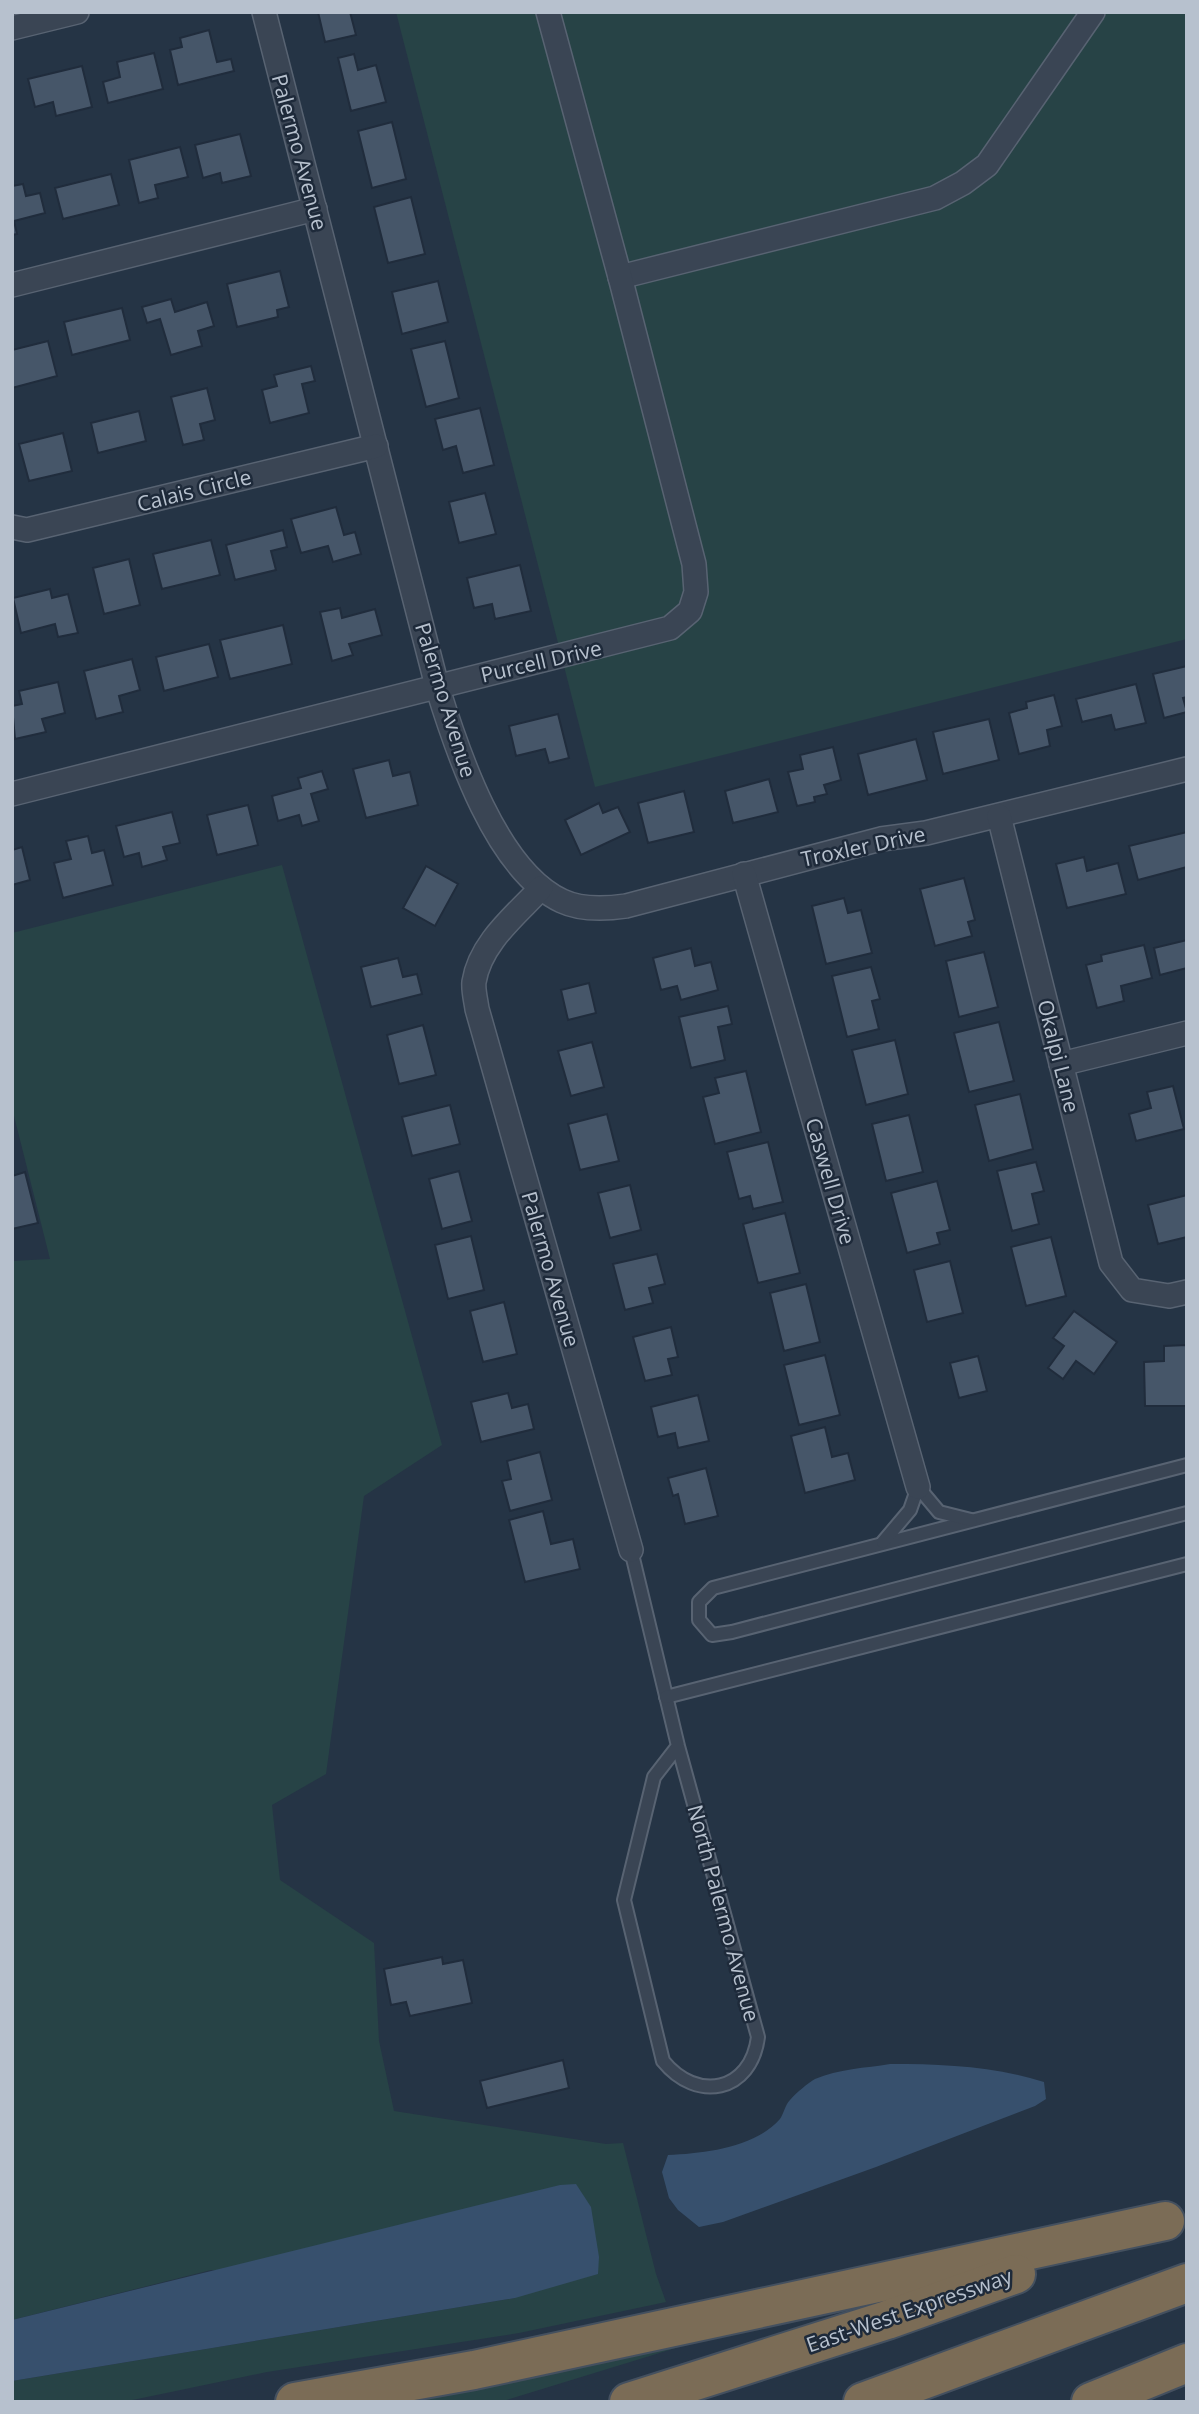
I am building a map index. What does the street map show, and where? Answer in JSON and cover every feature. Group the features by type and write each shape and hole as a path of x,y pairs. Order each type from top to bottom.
{"highway":[{"path":"295,2402 474,2370 1176,2216"},
{"name":"East-West Expressway","path":"629,2402 887,2320 1176,2216"},
{"path":"863,2402 1187,2283"},
{"path":"1091,2402 1187,2363"}],"street":[{"path":"12,29 77,12"},
{"name":"Palermo Avenue","path":"264,12 452,736 471,783 499,835 518,863 541,888 502,929 480,960 474,984 481,1023 631,1550"},
{"name":"Purcell Drive","path":"12,794 670,628 690,611 696,592 694,564 548,12"},
{"path":"620,277 935,198 962,183 987,165 1093,12"},
{"path":"12,285 315,209"},
{"name":"Calais Circle","path":"12,527 27,530 376,446"},
{"name":"Troxler Drive","path":"541,888 563,902 605,909 626,906 881,839 926,833 1187,769"},
{"name":"Okalpi Lane","path":"999,816 1111,1263 1132,1290 1169,1296 1187,1292"},
{"name":"Caswell Drive","path":"744,874 918,1487"},
{"path":"1061,1064 1187,1032"}],"lane":[{"path":"1187,1465 713,1588 699,1602 699,1620 712,1635 732,1632 1187,1513"},
{"path":"918,1487 939,1512 972,1521"},
{"path":"881,1544 910,1510 918,1487"},
{"name":"North Palermo Avenue","path":"631,1550 678,1746 758,2037 753,2058 740,2076 720,2085 703,2087 674,2075 663,2061 624,1900 654,1777 678,1746"},
{"path":"666,1697 1187,1564"}],"green space":[{"path":"396,12 1187,12 1187,639 595,787"},
{"path":"282,865 442,1445 364,1496 326,1774 272,1805 280,1880 374,1943 379,2041 394,2111 606,2144 623,2143 656,2274 666,2302 519,2333 267,2372 123,2402 12,2402 12,2381 515,2298 211,2270 12,2320 12,1261 50,1259 12,1108 12,933"},
{"path":"692,2343 500,2402 390,2402 659,2345"}],"water":[{"path":"890,2064 968,2067 1006,2072 1044,2082 1046,2099 1035,2106 876,2167 723,2222 699,2227 678,2210 669,2198 662,2172 668,2155 697,2153 743,2143 769,2129 780,2119 793,2097 815,2079 843,2071"},
{"path":"576,2184 591,2207 599,2257 598,2274 515,2298 12,2381 12,2320 560,2185"}],"building":[{"path":"318,12 350,12 356,35 325,42"},
{"path":"209,30 217,62 231,59 234,71 178,85 170,50 182,47 180,38"},
{"path":"154,53 163,89 108,103 103,82 120,77 117,62"},
{"path":"354,54 358,70 376,65 386,102 351,111 338,58"},
{"path":"82,66 92,107 56,116 53,102 35,107 28,79"},
{"path":"392,122 406,179 372,188 358,131"},
{"path":"240,134 251,176 222,183 220,173 203,178 195,145"},
{"path":"180,147 188,177 155,185 158,198 139,203 129,160"},
{"path":"111,174 119,205 63,219 55,188"},
{"path":"23,184 26,196 40,193 45,213 14,221 17,234 12,235 12,186"},
{"path":"411,197 425,254 388,263 374,207"},
{"path":"280,271 289,307 277,310 278,317 237,327 227,284"},
{"path":"438,281 448,322 402,334 392,292"},
{"path":"171,299 175,312 207,302 214,326 198,331 202,346 171,355 160,319 147,323 142,307"},
{"path":"122,308 130,340 72,355 64,322"},
{"path":"48,341 57,376 12,388 12,350"},
{"path":"445,341 459,398 426,407 411,349"},
{"path":"311,366 315,381 302,384 309,413 270,423 262,390 277,386 274,375"},
{"path":"207,388 215,420 200,424 204,440 183,445 171,397"},
{"path":"480,408 494,465 463,473 456,446 443,450 435,419"},
{"path":"139,411 146,441 98,453 91,423"},
{"path":"63,433 72,471 29,481 19,444"},
{"path":"485,493 496,534 459,543 449,502"},
{"path":"336,507 344,535 355,532 361,554 333,562 328,546 301,553 291,519"},
{"path":"283,530 287,547 271,551 276,570 235,580 226,545"},
{"path":"211,540 220,575 162,589 153,554"},
{"path":"129,559 140,605 104,614 93,568"},
{"path":"520,565 531,611 495,619 492,604 474,608 467,578"},
{"path":"50,589 52,598 68,594 78,633 58,637 55,624 21,633 13,598"},
{"path":"340,608 342,618 375,609 382,635 349,644 353,655 332,661 320,612"},
{"path":"283,625 292,664 230,679 220,640"},
{"path":"209,644 218,677 164,691 156,657"},
{"path":"132,659 140,690 119,696 123,712 96,719 84,671"},
{"path":"1187,666 1187,697 1183,698 1187,712 1164,718 1153,674"},
{"path":"58,682 65,713 42,719 46,732 15,739 12,706 22,704 19,691"},
{"path":"1136,684 1146,723 1115,730 1111,715 1082,722 1076,699"},
{"path":"1054,695 1062,726 1047,730 1050,746 1019,754 1009,713 1027,708 1026,702"},
{"path":"558,714 569,758 549,763 545,749 516,756 509,726"},
{"path":"989,719 999,760 943,774 933,732"},
{"path":"916,739 927,780 868,795 858,754"},
{"path":"833,747 841,780 824,785 827,794 814,797 815,802 797,806 788,772 803,769 800,755"},
{"path":"389,760 393,776 410,772 418,805 366,818 353,769"},
{"path":"322,771 328,789 311,794 319,821 302,826 299,815 278,821 272,796 301,788 298,778"},
{"path":"769,779 778,812 733,823 725,791"},
{"path":"684,791 694,832 648,843 638,803"},
{"path":"599,803 603,813 618,807 630,832 581,855 565,820"},
{"path":"248,805 258,845 217,855 207,815"},
{"path":"172,812 180,843 163,847 167,860 142,867 139,853 124,857 116,826"},
{"path":"1187,832 1187,867 1138,880 1129,846"},
{"path":"88,836 92,853 104,850 113,885 63,898 54,863 71,859 66,841"},
{"path":"22,847 30,880 12,885 12,850"},
{"path":"1084,857 1087,871 1118,863 1126,894 1067,908 1056,864"},
{"path":"426,866 458,884 435,926 403,908"},
{"path":"964,878 975,920 968,922 972,936 935,946 920,889"},
{"path":"844,898 848,913 861,910 872,953 826,964 812,906"},
{"path":"1187,940 1187,968 1160,975 1154,948"},
{"path":"1144,945 1152,978 1121,986 1124,1001 1097,1008 1086,965 1102,961 1101,955"},
{"path":"691,948 695,966 711,962 718,990 681,1000 677,986 661,990 653,958"},
{"path":"984,952 998,1007 959,1017 946,961"},
{"path":"398,958 403,977 417,974 422,994 371,1007 361,967"},
{"path":"871,967 880,999 872,1001 879,1029 847,1037 832,976"},
{"path":"589,983 596,1013 568,1020 561,990"},
{"path":"728,1006 732,1024 718,1027 725,1060 691,1068 679,1017"},
{"path":"999,1022 1014,1081 969,1092 954,1033"},
{"path":"423,1025 436,1075 399,1084 387,1035"},
{"path":"895,1040 908,1094 866,1105 852,1050"},
{"path":"592,1042 604,1087 571,1096 558,1051"},
{"path":"746,1071 761,1132 715,1144 703,1097 719,1093 715,1078"},
{"path":"1173,1086 1184,1129 1136,1141 1129,1114 1151,1108 1147,1092"},
{"path":"1020,1094 1033,1149 989,1161 975,1105"},
{"path":"450,1105 460,1144 412,1156 402,1117"},
{"path":"607,1114 619,1161 580,1170 568,1124"},
{"path":"909,1115 923,1172 886,1181 872,1124"},
{"path":"768,1142 783,1202 753,1209 750,1196 739,1199 727,1152"},
{"path":"1036,1162 1044,1191 1032,1194 1039,1224 1012,1231 997,1171"},
{"path":"459,1171 472,1221 442,1229 429,1179"},
{"path":"25,1172 38,1223 12,1229 12,1176"},
{"path":"937,1181 950,1230 937,1233 940,1244 907,1253 891,1193"},
{"path":"630,1185 641,1230 610,1238 598,1193"},
{"path":"1187,1195 1187,1237 1158,1244 1148,1205"},
{"path":"785,1213 800,1273 758,1283 743,1224"},
{"path":"471,1236 484,1290 448,1299 435,1245"},
{"path":"1051,1237 1066,1296 1026,1306 1011,1247"},
{"path":"657,1254 665,1284 649,1288 653,1303 625,1310 613,1264"},
{"path":"950,1261 963,1313 927,1322 914,1270"},
{"path":"806,1284 820,1342 784,1351 770,1293"},
{"path":"504,1302 517,1354 483,1362 470,1311"},
{"path":"1074,1311 1117,1342 1094,1374 1076,1361 1063,1379 1048,1368 1064,1346 1053,1338"},
{"path":"671,1327 678,1357 668,1359 672,1375 645,1381 633,1337"},
{"path":"1187,1345 1187,1406 1145,1406 1144,1362 1164,1361 1164,1346"},
{"path":"825,1355 840,1415 799,1425 784,1365"},
{"path":"978,1356 987,1391 959,1398 950,1363"},
{"path":"508,1393 512,1408 528,1404 534,1429 481,1442 471,1402"},
{"path":"698,1395 709,1441 678,1448 675,1433 658,1437 651,1407"},
{"path":"825,1427 832,1457 848,1453 855,1480 805,1493 791,1436"},
{"path":"540,1452 552,1500 510,1511 502,1481 511,1479 507,1461"},
{"path":"706,1468 718,1516 685,1524 678,1494 673,1496 668,1478"},
{"path":"543,1511 551,1544 573,1539 580,1569 525,1582 509,1520"},
{"path":"442,1957 443,1964 463,1960 472,2003 410,2016 406,2002 391,2005 384,1969"},
{"path":"563,2060 569,2088 487,2108 480,2081"}]}
